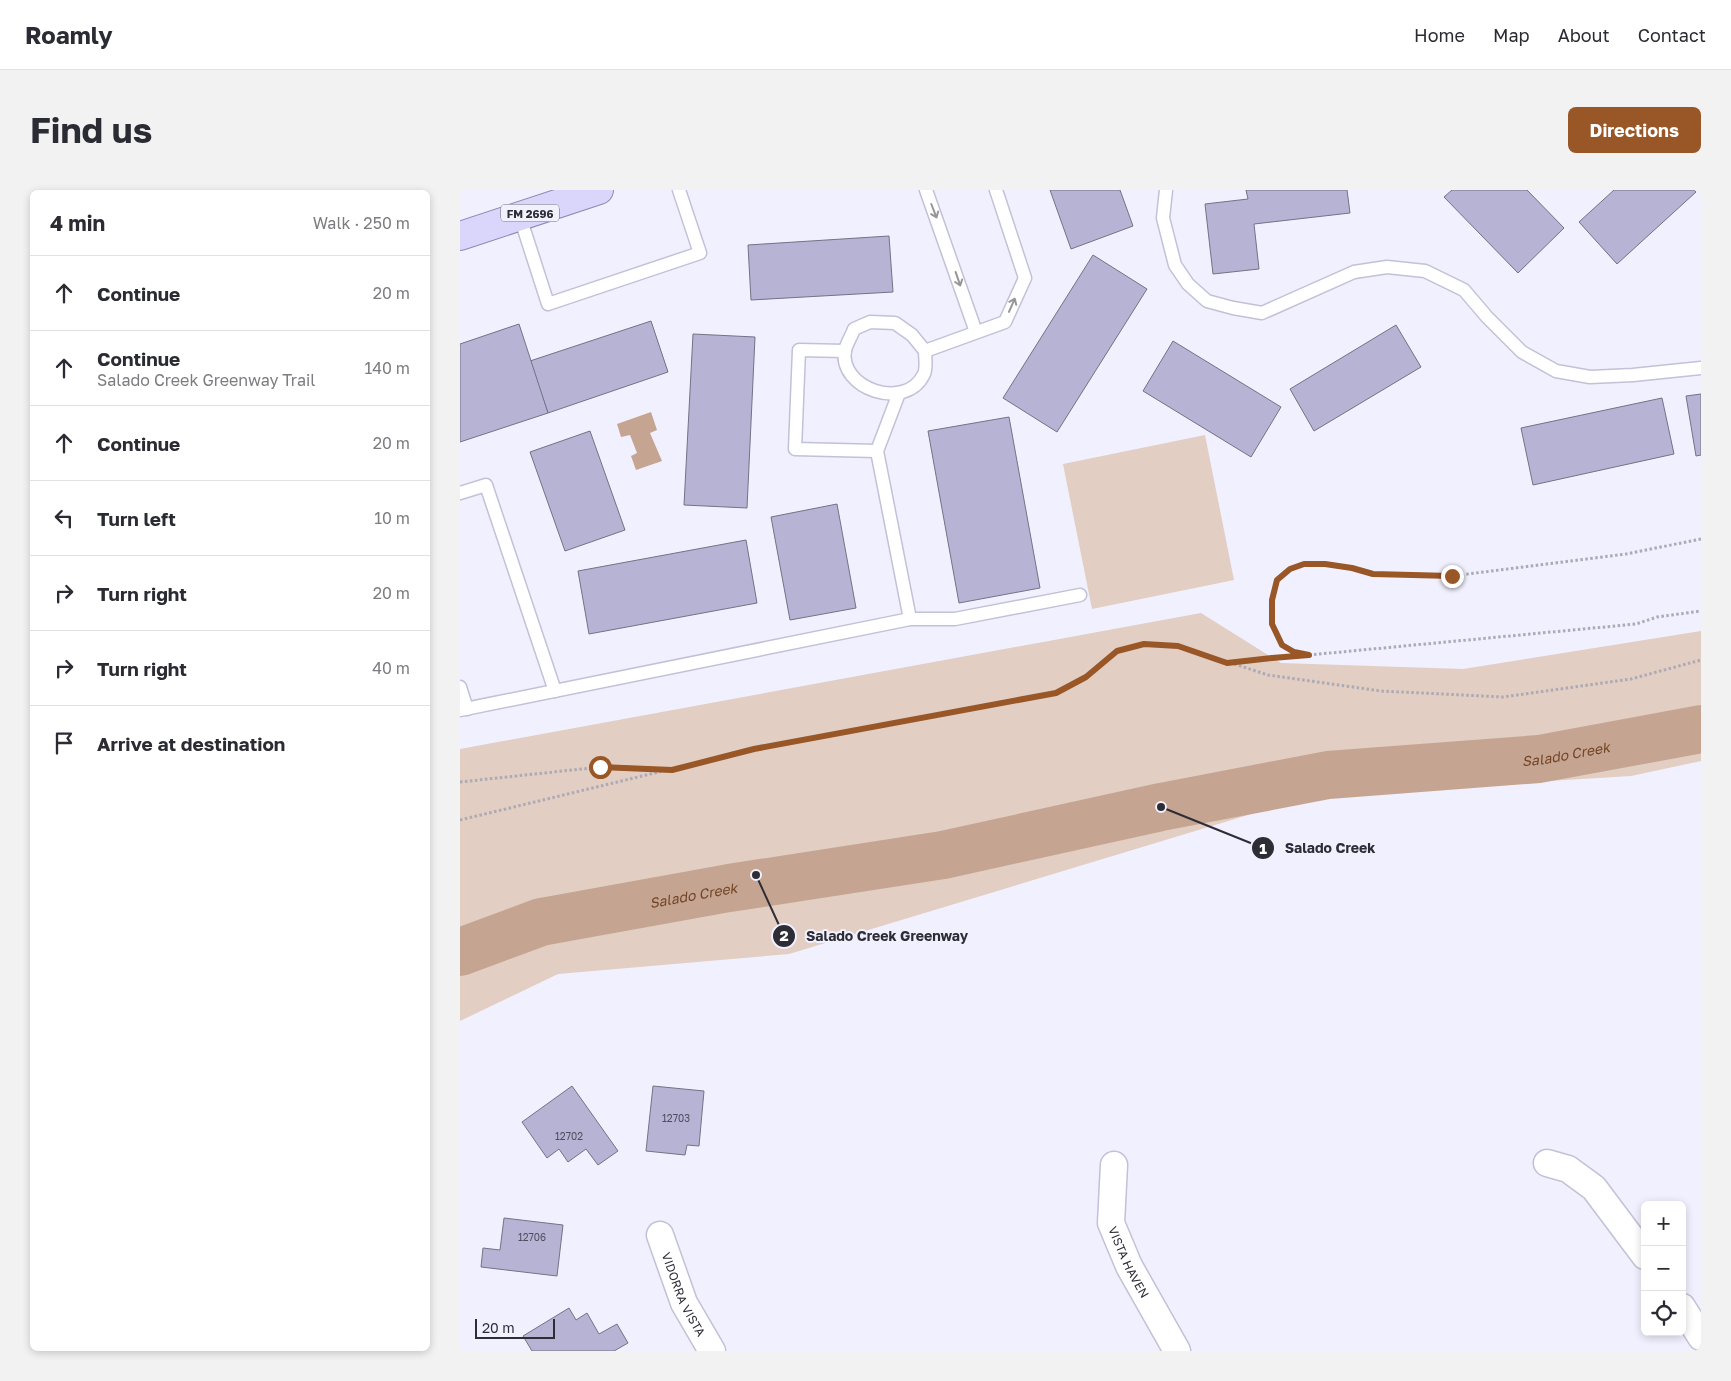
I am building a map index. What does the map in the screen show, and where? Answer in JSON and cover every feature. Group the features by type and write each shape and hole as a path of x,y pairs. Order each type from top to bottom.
{"main road":[{"name":"FM 2696","path":"460,236 599,190"}],"street":[{"path":"1547,1163 1568,1169 1594,1188 1641,1251"},
{"name":"VISTA HAVEN","path":"1114,1165 1112,1223 1129,1266 1178,1351"},
{"name":"VIDORRA VISTA","path":"660,1235 684,1303 712,1351"},
{"path":"1686,1313 1701,1337"}],"lane":[{"path":"520,217 548,304 700,253 680,190"},
{"path":"926,190 976,332"},
{"path":"925,351 1005,322 1025,278 996,190"},
{"path":"1166,190 1163,218 1175,265 1188,284 1207,301 1262,313 1354,272 1387,267 1425,271 1464,290 1487,317 1522,352 1556,371 1590,377 1701,368"},
{"path":"870,322 895,324 912,335 925,351 924,373 912,388 899,393 878,393 857,382 847,366 845,351 854,329 870,322"},
{"path":"845,351 799,350 794,449 878,451"},
{"path":"899,393 878,451 910,619"},
{"path":"460,493 486,485 555,691"},
{"path":"460,687 464,710 910,619 955,619 1080,596"}],"path":[{"path":"1309,655 1294,652 1282,645 1272,624 1272,600 1277,580 1290,569 1304,564 1325,564 1352,568 1373,574 1452,576 1626,554 1701,539"},
{"path":"1227,663 1636,624 1657,617 1701,611"},
{"path":"460,820 754,749 1056,693 1086,677 1117,651 1144,644 1178,646 1268,675 1381,691 1503,697 1631,679 1701,660"},
{"path":"460,782 600,767 672,770"}],"shaded area":[{"path":"651,412 657,430 650,433 662,461 636,470 631,456 637,453 630,435 621,437 617,424"},
{"path":"1205,435 1234,580 1092,609 1063,464"},
{"path":"1201,613 1281,663 1463,669 1701,631 1701,761 1631,776 1314,795 789,954 558,974 460,1021 460,749"}],"building":[{"path":"1050,190 1120,190 1133,226 1071,249"},
{"path":"1246,190 1347,190 1350,213 1254,224 1259,269 1213,274 1205,204 1248,199"},
{"path":"1452,190 1527,190 1564,228 1518,273 1444,197"},
{"path":"1614,190 1694,190 1696,192 1617,264 1579,222"},
{"path":"889,236 893,292 751,300 748,245"},
{"path":"1093,255 1147,289 1057,432 1003,398"},
{"path":"651,321 668,372 548,413 530,361"},
{"path":"519,324 548,413 460,442 460,344"},
{"path":"1396,325 1421,367 1314,431 1290,389"},
{"path":"693,334 755,337 747,508 684,505"},
{"path":"1173,341 1281,407 1251,457 1143,391"},
{"path":"1701,394 1701,455 1696,456 1686,396"},
{"path":"1662,398 1674,454 1533,485 1521,428"},
{"path":"1009,417 1040,588 959,603 928,431"},
{"path":"590,431 625,530 565,551 530,452"},
{"path":"837,504 856,608 790,620 771,517"},
{"path":"746,540 757,603 589,634 578,571"},
{"path":"572,1086 618,1151 598,1165 586,1149 568,1162 559,1149 547,1158 522,1122"},
{"path":"653,1086 704,1091 699,1146 687,1145 685,1155 646,1151"},
{"path":"504,1218 563,1225 557,1276 481,1267 483,1248 500,1250"},
{"path":"569,1308 576,1320 587,1313 599,1334 617,1324 628,1343 614,1351 532,1351 523,1336"}],"waterway":[{"name":"Salado Creek","path":"460,952 541,922 729,888 943,855 1161,807 1328,775 1539,759 1701,729"}],"place":[{"name":"Salado Creek","path":"1161,807"},
{"name":"Salado Creek Greenway","path":"756,875"}],"route":[{"path":"600,767 672,770 754,749 1056,693 1086,677 1117,651 1144,644 1178,646 1227,663 1309,655 1294,652 1282,645 1272,624 1272,600 1277,580 1290,569 1304,564 1325,564 1352,568 1373,574 1452,576"}]}
